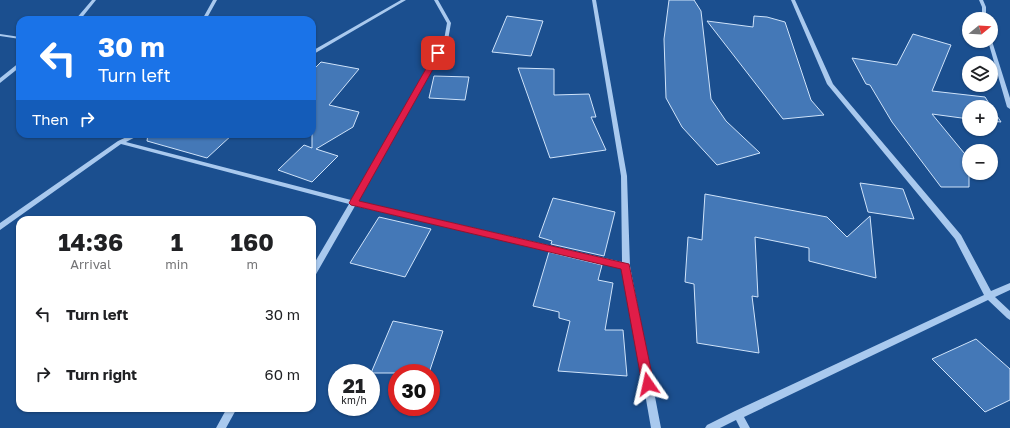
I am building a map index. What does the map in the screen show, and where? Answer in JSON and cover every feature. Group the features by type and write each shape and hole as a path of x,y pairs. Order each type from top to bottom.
{"street":[{"path":"80,16 94,0"},
{"path":"206,16 215,0"},
{"path":"316,51 404,0"},
{"path":"316,267 446,40 449,23 436,0"},
{"path":"594,0 624,176 626,266 656,428"},
{"path":"793,0 830,84 958,237 989,296 1010,316"},
{"path":"981,0 984,6 984,12"},
{"path":"0,35 16,37"},
{"path":"992,48 1010,107"},
{"path":"0,80 16,67"},
{"path":"120,142 123,138"},
{"path":"0,227 120,142 129,138"},
{"path":"120,142 354,203 626,266"},
{"path":"710,428 1010,286"},
{"path":"221,428 230,412"},
{"path":"738,414 745,428"}],"building":[{"path":"669,0 694,0 701,11 711,99 726,121 760,153 717,165 682,127 666,98 664,39"},
{"path":"507,16 543,21 531,56 492,52"},
{"path":"754,16 767,17 785,22 811,100 824,115 783,119 707,21 753,27"},
{"path":"913,34 951,45 932,91 985,97 987,100 962,100 962,118 932,114 962,150 962,180 969,180 969,187 941,187 892,122 870,85 866,84 852,58 897,65"},
{"path":"321,62 359,69 329,105 359,112 353,127 316,149 338,156 312,182 278,170 304,145 312,148 312,138 316,138 316,67"},
{"path":"518,68 554,69 554,95 589,94 596,117 591,117 606,150 550,158"},
{"path":"434,76 469,77 465,100 429,98"},
{"path":"147,138 229,138 207,158 147,141"},
{"path":"860,183 903,189 914,219 868,212"},
{"path":"705,194 827,217 847,237 870,216 876,278 809,261 809,248 755,237 758,297 752,296 759,353 697,343 694,284 685,282 688,237 702,240"},
{"path":"553,198 615,212 604,256 551,244 552,241 539,237"},
{"path":"379,217 431,229 405,277 350,263"},
{"path":"549,252 602,265 598,280 613,283 605,330 623,330 627,376 558,371 570,321 559,318 559,312 533,306"},
{"path":"393,321 443,331 432,364 388,364 388,373 380,373 380,364 375,364"},
{"path":"976,339 1010,369 1010,400 985,412 932,359"}],"route":[{"path":"438,53 354,203 626,266 648,384"}]}
